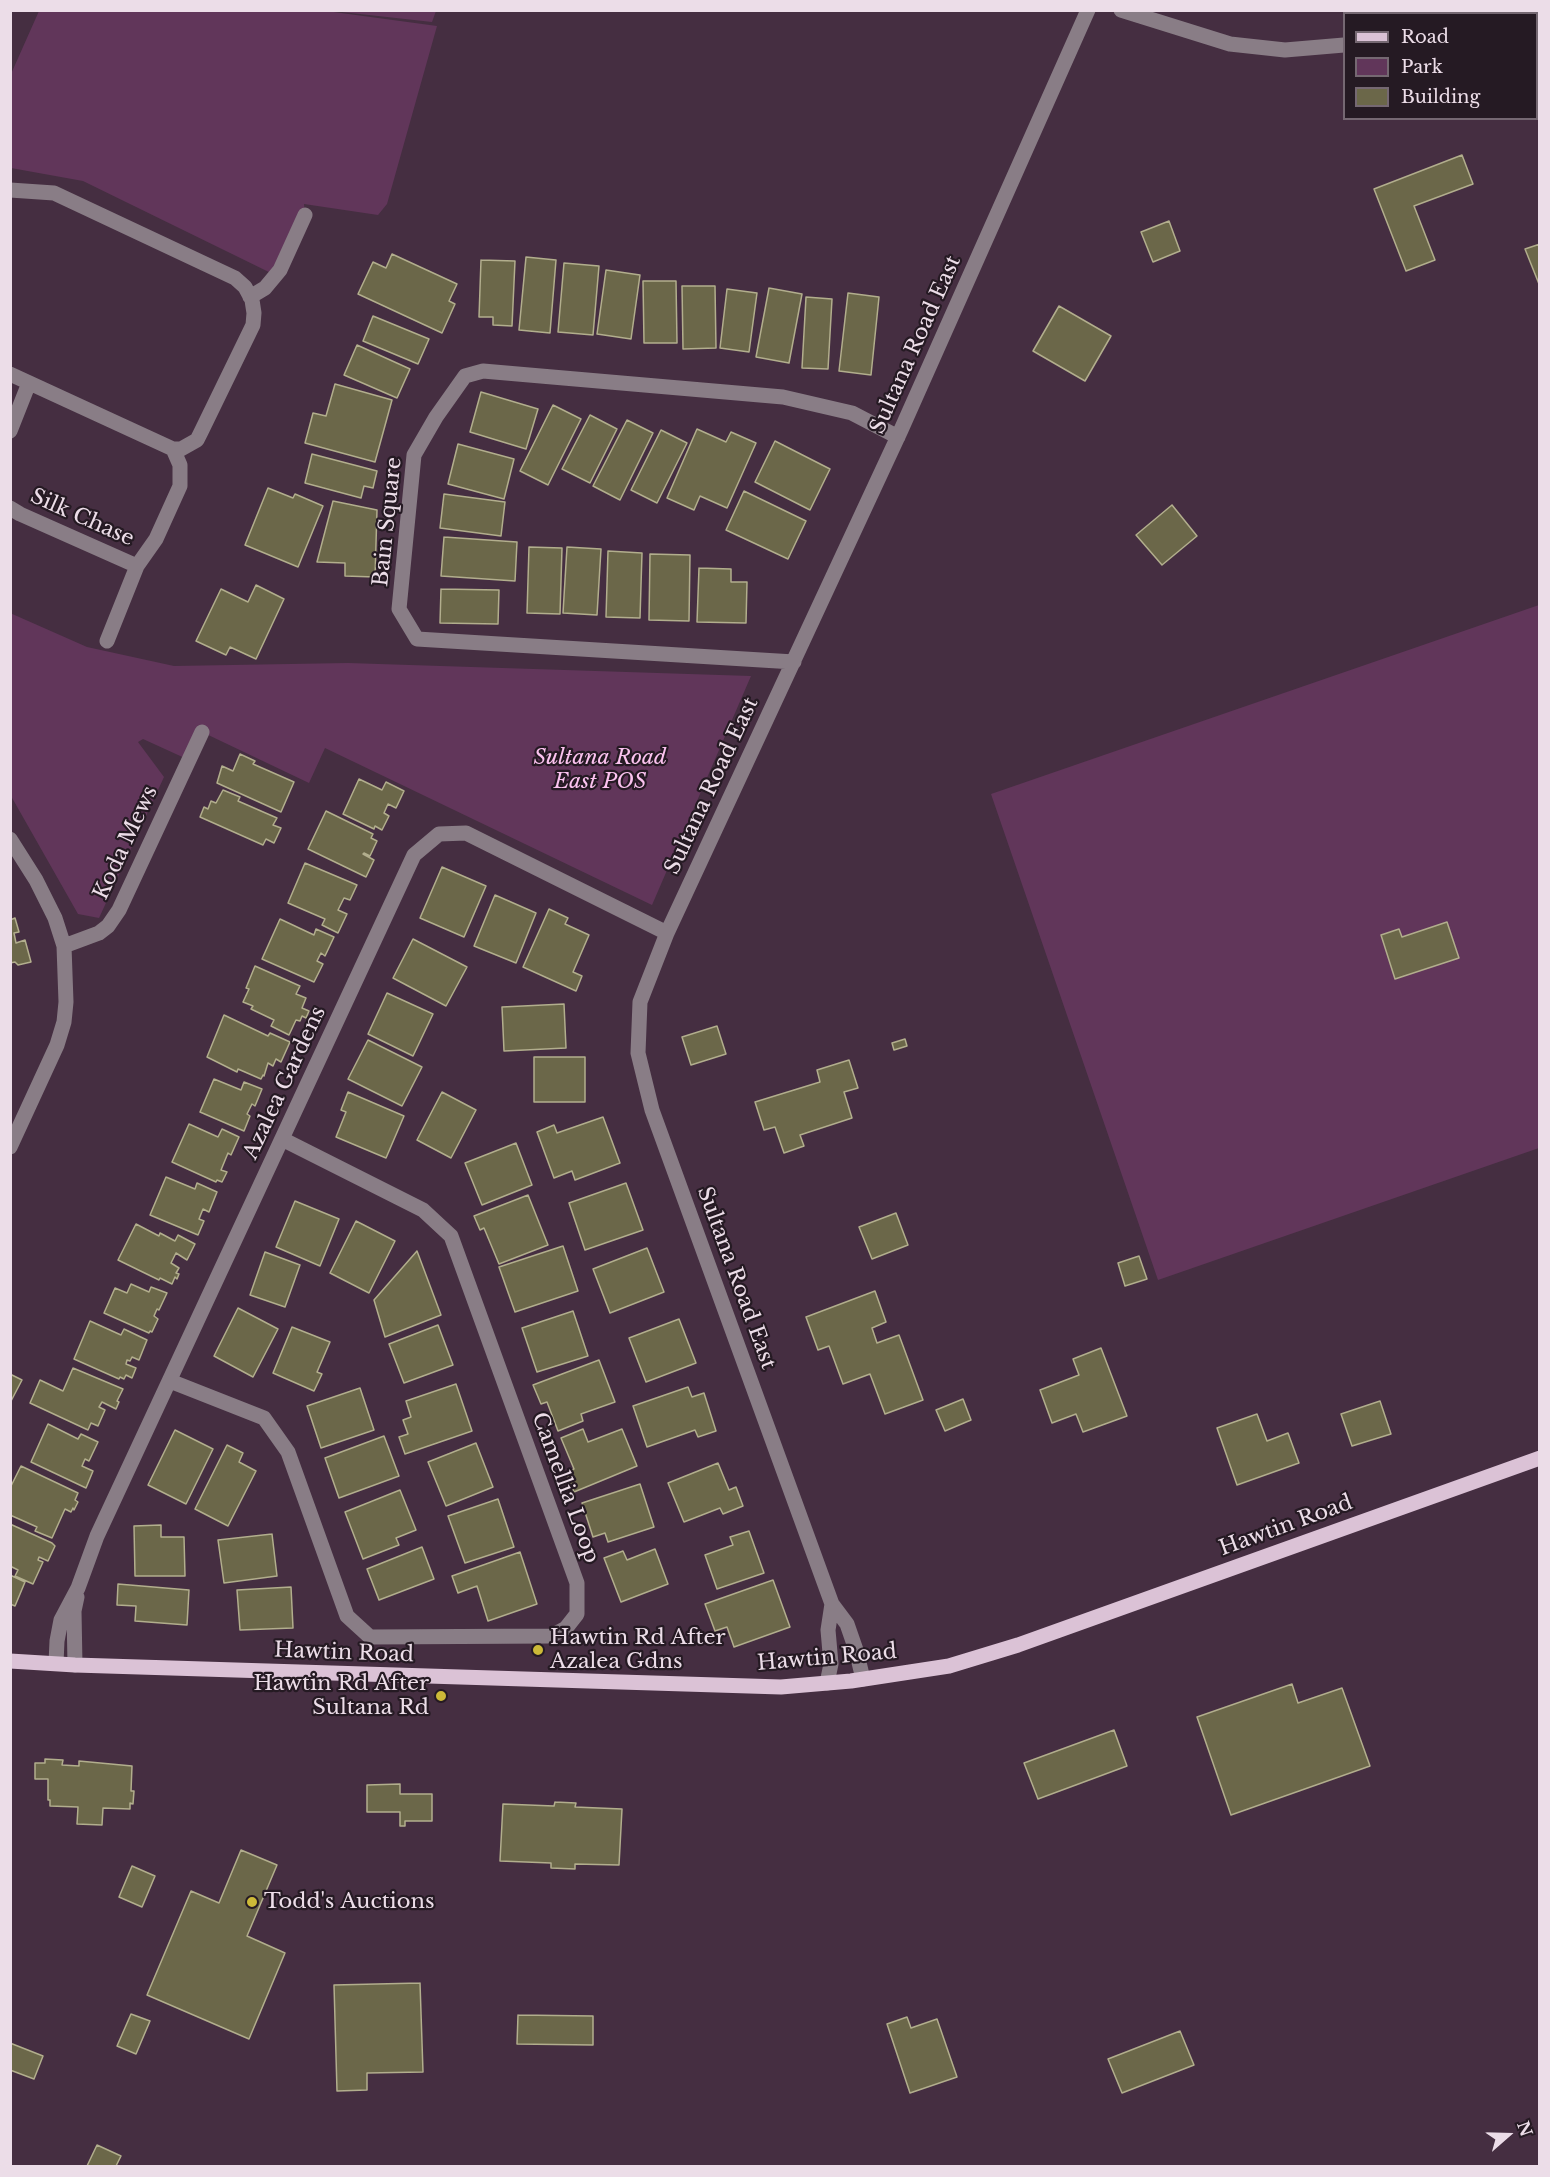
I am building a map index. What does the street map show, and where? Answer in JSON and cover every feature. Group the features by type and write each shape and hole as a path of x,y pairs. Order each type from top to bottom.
{"main road":[{"name":"Hawtin Road","path":"10,1661 75,1665 782,1687 863,1679 949,1666 1018,1645 1539,1458"}],"street":[{"name":"Sultana Road East","path":"863,1679 847,1624 832,1604 652,1110 638,1053 640,1002 667,933 898,437 1088,10"},
{"path":"1121,10 1230,44 1284,50 1343,45"},
{"path":"10,190 54,194 235,278 245,287 254,314 253,325 201,432 189,446 181,449 173,449 10,374"},
{"path":"250,297 265,288 280,270 305,215"},
{"name":"Bain Square","path":"794,662 417,639 399,609 414,455 436,417 465,376 483,371 783,397 852,413 898,437"},
{"path":"10,431 29,383"},
{"name":"Silk Chase","path":"107,641 137,566 156,539 180,486 180,465 173,449"},
{"name":"Silk Chase","path":"10,508 137,566"},
{"name":"Koda Mews","path":"64,946 99,933 108,927 119,910 202,732"},
{"name":"Azalea Gardens","path":"56,1663 61,1620 78,1588 97,1536 414,855 439,834 466,833 667,933"},
{"path":"10,839 36,880 55,918 64,946 66,1002 64,1022 57,1045 10,1147"},
{"name":"Camellia Loop","path":"170,1381 264,1418 288,1452 347,1616 370,1637 551,1636 566,1628 577,1614 577,1583 451,1236 423,1210 282,1139"},
{"name":"Azalea Gardens","path":"75,1665 75,1611 78,1588"},
{"name":"Sultana Road East","path":"827,1683 831,1664 828,1630 832,1604"}],"green space":[{"path":"319,10 437,26 387,204 378,215 304,204 305,215 275,275 83,181 11,168 11,74 39,11"},
{"path":"333,11 436,11 432,22"},
{"path":"1539,605 1539,1148 1158,1280 991,794"},
{"name":"Sultana Road East POS","path":"10,613 87,647 174,666 348,663 751,676 652,905 325,748 309,783 202,732 189,760 143,739 138,742 164,777 99,918 78,914 11,796"}],"building":[{"path":"1462,155 1473,184 1414,206 1435,260 1406,271 1374,189"},
{"path":"1169,221 1180,251 1153,262 1141,232"},
{"path":"1540,244 1540,283 1539,284 1525,249"},
{"path":"392,254 457,284 449,301 455,304 442,333 358,294 373,262 386,268"},
{"path":"526,257 556,260 550,333 519,330"},
{"path":"481,260 515,261 512,326 493,325 493,317 479,317"},
{"path":"564,263 599,266 593,335 558,332"},
{"path":"606,270 640,275 631,339 597,334"},
{"path":"643,281 676,281 677,343 644,343"},
{"path":"682,286 715,286 716,348 683,349"},
{"path":"769,288 802,294 789,363 756,357"},
{"path":"727,289 757,293 749,352 720,348"},
{"path":"848,293 879,297 871,375 839,371"},
{"path":"806,297 832,299 828,369 802,368"},
{"path":"1059,306 1111,336 1085,381 1033,351"},
{"path":"373,316 429,339 418,364 363,341"},
{"path":"357,345 410,369 397,398 344,375"},
{"path":"335,384 392,400 375,462 305,443 313,413 326,416"},
{"path":"481,392 538,409 526,449 470,432"},
{"path":"553,405 581,419 548,485 520,471"},
{"path":"590,415 617,429 590,483 562,469"},
{"path":"627,420 653,433 620,500 593,486"},
{"path":"697,429 726,442 731,432 756,443 727,508 700,496 694,510 667,498"},
{"path":"661,430 687,443 657,503 631,490"},
{"path":"775,441 830,469 810,510 755,482"},
{"path":"458,444 514,459 504,499 448,484"},
{"path":"312,454 377,471 373,488 364,486 361,498 305,483"},
{"path":"268,488 293,498 295,494 323,506 298,567 245,545"},
{"path":"744,491 806,521 788,559 726,530"},
{"path":"444,494 505,502 501,536 440,528"},
{"path":"333,501 377,510 375,577 345,576 345,563 317,562"},
{"path":"1172,505 1197,536 1162,565 1136,535"},
{"path":"444,537 517,542 515,581 441,576"},
{"path":"529,547 562,548 560,614 527,613"},
{"path":"567,547 601,549 597,615 563,613"},
{"path":"608,551 642,553 640,618 606,617"},
{"path":"650,554 690,555 689,621 649,620"},
{"path":"699,568 731,569 731,582 747,582 746,623 697,622"},
{"path":"256,585 284,599 256,659 230,647 226,655 196,641 221,589 248,602"},
{"path":"441,589 499,590 498,624 440,623"},
{"path":"240,754 255,761 253,764 294,782 281,812 217,783 222,766 233,771"},
{"path":"359,779 382,790 386,782 404,791 396,808 388,804 384,813 389,816 382,830 375,826 374,829 343,814"},
{"path":"223,790 240,797 238,801 277,818 273,825 281,828 274,843 266,839 263,845 200,817 204,807 208,809 211,801 216,803"},
{"path":"326,811 373,834 371,838 377,841 370,856 363,854 374,860 366,877 308,849"},
{"path":"305,863 357,885 350,900 344,898 338,910 347,914 338,933 322,925 325,919 288,903"},
{"path":"442,867 486,886 464,937 420,918"},
{"path":"495,895 536,913 516,963 474,946"},
{"path":"549,909 568,918 565,924 589,935 573,972 582,976 576,991 523,967"},
{"path":"15,918 19,932 14,933 16,943 25,940 31,962 18,965 15,962 10,963 10,920"},
{"path":"280,919 314,935 316,929 334,937 325,956 321,953 317,961 323,964 314,982 262,959"},
{"path":"1447,922 1459,958 1395,979 1381,935 1399,929 1402,937"},
{"path":"413,939 467,967 446,1006 393,978"},
{"path":"255,966 300,986 296,994 306,998 302,1008 309,1011 306,1018 302,1016 300,1021 296,1020 289,1035 271,1026 274,1020 251,1009 253,1006 243,1002"},
{"path":"387,993 433,1014 413,1056 368,1034"},
{"path":"564,1004 566,1048 504,1051 502,1007"},
{"path":"224,1015 268,1036 270,1033 290,1042 281,1062 276,1059 273,1066 268,1063 261,1079 238,1069 237,1072 207,1057"},
{"path":"717,1026 726,1054 691,1065 682,1037"},
{"path":"905,1039 907,1046 894,1050 892,1043"},
{"path":"368,1040 422,1067 402,1106 348,1079"},
{"path":"534,1057 585,1057 585,1102 534,1102"},
{"path":"849,1060 858,1088 844,1092 852,1118 800,1135 804,1146 784,1153 775,1127 764,1130 755,1102 820,1082 817,1070"},
{"path":"214,1079 241,1090 244,1082 262,1089 255,1106 252,1104 247,1114 250,1116 244,1131 200,1112"},
{"path":"348,1092 404,1116 386,1158 336,1137 346,1112 341,1110"},
{"path":"442,1092 476,1110 451,1158 417,1140"},
{"path":"603,1117 620,1163 575,1180 572,1171 554,1178 537,1132 554,1125 557,1133"},
{"path":"189,1124 218,1137 222,1129 239,1137 231,1155 228,1153 221,1170 227,1172 222,1182 217,1180 216,1182 172,1162"},
{"path":"516,1143 532,1185 482,1205 465,1163"},
{"path":"166,1177 195,1189 197,1183 217,1192 209,1212 203,1209 199,1219 204,1221 198,1235 150,1215"},
{"path":"626,1183 643,1230 585,1250 569,1203"},
{"path":"528,1195 548,1245 499,1264 484,1228 480,1230 474,1216"},
{"path":"295,1201 339,1219 320,1266 276,1247"},
{"path":"896,1213 908,1245 872,1259 859,1227"},
{"path":"356,1221 395,1241 369,1293 330,1273"},
{"path":"136,1224 159,1236 160,1233 175,1241 178,1235 195,1244 187,1260 176,1253 171,1263 179,1268 176,1273 179,1274 172,1284 118,1260"},
{"path":"563,1246 578,1291 515,1312 499,1267"},
{"path":"647,1248 664,1292 610,1313 593,1269"},
{"path":"417,1251 441,1315 385,1337 374,1300"},
{"path":"265,1252 300,1265 285,1307 250,1295"},
{"path":"1139,1256 1147,1279 1125,1286 1118,1263"},
{"path":"131,1284 149,1292 151,1287 167,1293 154,1316 158,1319 152,1332 149,1333 104,1313 115,1288 127,1293"},
{"path":"875,1291 886,1322 872,1328 877,1343 899,1335 923,1400 885,1414 870,1374 843,1384 829,1346 818,1350 806,1317"},
{"path":"238,1308 278,1329 253,1377 214,1356"},
{"path":"573,1311 588,1356 537,1372 522,1328"},
{"path":"679,1319 696,1363 646,1382 629,1338"},
{"path":"90,1321 121,1335 124,1329 147,1340 139,1360 132,1357 130,1361 127,1360 126,1364 136,1368 132,1378 126,1375 124,1379 120,1377 119,1379 74,1359"},
{"path":"438,1325 453,1365 404,1383 389,1344"},
{"path":"292,1327 330,1342 317,1372 322,1374 314,1391 273,1373"},
{"path":"1101,1348 1127,1416 1083,1432 1076,1414 1052,1423 1040,1390 1079,1375 1073,1359"},
{"path":"599,1360 615,1402 581,1414 583,1421 558,1431 547,1402 541,1404 533,1385"},
{"path":"73,1368 123,1389 116,1409 102,1402 99,1407 105,1410 98,1426 91,1423 88,1430 30,1403 40,1380 63,1391"},
{"path":"10,1374 22,1380 10,1403"},
{"path":"456,1384 472,1431 405,1454 399,1437 408,1434 403,1420 411,1417 406,1401"},
{"path":"688,1387 692,1397 704,1393 716,1431 698,1437 695,1430 647,1447 633,1406"},
{"path":"360,1388 374,1430 321,1448 307,1406"},
{"path":"963,1399 971,1420 945,1431 936,1410"},
{"path":"1380,1401 1391,1434 1352,1446 1341,1414"},
{"path":"1257,1414 1267,1441 1288,1433 1299,1463 1237,1485 1217,1428"},
{"path":"48,1424 78,1439 81,1434 98,1442 89,1461 85,1459 82,1466 93,1471 86,1488 31,1462"},
{"path":"583,1429 588,1442 622,1429 637,1466 574,1492 566,1472 574,1469 561,1438"},
{"path":"175,1430 213,1449 186,1504 148,1485"},
{"path":"384,1436 399,1476 339,1498 325,1458"},
{"path":"476,1443 493,1487 446,1506 428,1462"},
{"path":"227,1445 243,1453 239,1462 256,1471 228,1526 195,1509"},
{"path":"718,1463 729,1490 736,1487 743,1506 723,1514 720,1508 684,1522 668,1483"},
{"path":"21,1466 78,1493 75,1500 78,1502 74,1510 73,1508 71,1512 65,1509 52,1538 35,1531 37,1527 10,1515 10,1488"},
{"path":"640,1484 654,1527 608,1542 605,1533 593,1537 582,1503"},
{"path":"400,1490 416,1530 396,1538 399,1545 363,1559 345,1512"},
{"path":"498,1499 514,1547 465,1563 448,1516"},
{"path":"10,1524 55,1546 48,1561 39,1557 38,1560 43,1562 33,1584 15,1576 18,1570 10,1566"},
{"path":"161,1525 161,1537 184,1537 185,1576 135,1576 134,1526"},
{"path":"749,1531 764,1573 717,1589 705,1555 733,1545 730,1537"},
{"path":"272,1534 277,1576 224,1583 218,1540"},
{"path":"422,1547 434,1579 379,1600 367,1569"},
{"path":"655,1549 668,1584 621,1602 604,1558 623,1551 627,1560"},
{"path":"520,1552 537,1604 488,1621 477,1586 458,1593 452,1576"},
{"path":"10,1575 25,1582 15,1606 10,1604"},
{"path":"773,1580 790,1627 734,1647 727,1627 715,1631 705,1604"},
{"path":"118,1584 189,1590 187,1625 135,1621 136,1606 117,1605"},
{"path":"291,1587 293,1628 240,1630 237,1590"},
{"path":"1292,1684 1298,1703 1342,1688 1370,1766 1231,1815 1197,1717"},
{"path":"1114,1730 1127,1766 1038,1799 1024,1763"},
{"path":"45,1759 63,1760 62,1765 79,1766 79,1761 132,1766 133,1804 130,1803 130,1809 103,1808 102,1825 77,1824 78,1807 50,1806 48,1779 35,1779 35,1763 45,1763"},
{"path":"400,1784 400,1794 432,1794 432,1821 405,1821 405,1826 400,1826 400,1812 367,1812 367,1785"},
{"path":"555,1802 576,1803 575,1807 622,1809 619,1865 575,1864 575,1869 551,1868 551,1863 500,1861 503,1804 554,1806"},
{"path":"241,1850 277,1865 247,1936 285,1953 249,2039 147,1995 191,1891 219,1903"},
{"path":"132,1866 155,1876 142,1907 119,1897"},
{"path":"420,1983 423,2072 367,2073 367,2090 337,2091 334,1985"},
{"path":"131,2014 150,2021 136,2054 117,2046"},
{"path":"518,2015 593,2016 593,2045 517,2044"},
{"path":"907,2017 911,2028 937,2019 957,2077 910,2093 887,2024"},
{"path":"1180,2031 1194,2065 1122,2093 1108,2059"},
{"path":"10,2043 43,2056 34,2079 10,2070"},
{"path":"97,2145 121,2156 116,2166 87,2166"}],"place":[{"name":"Hawtin Rd After Azalea Gdns","path":"538,1650"},
{"name":"Hawtin Rd After Sultana Rd","path":"441,1696"},
{"name":"Todd's Auctions","path":"252,1902"}]}
